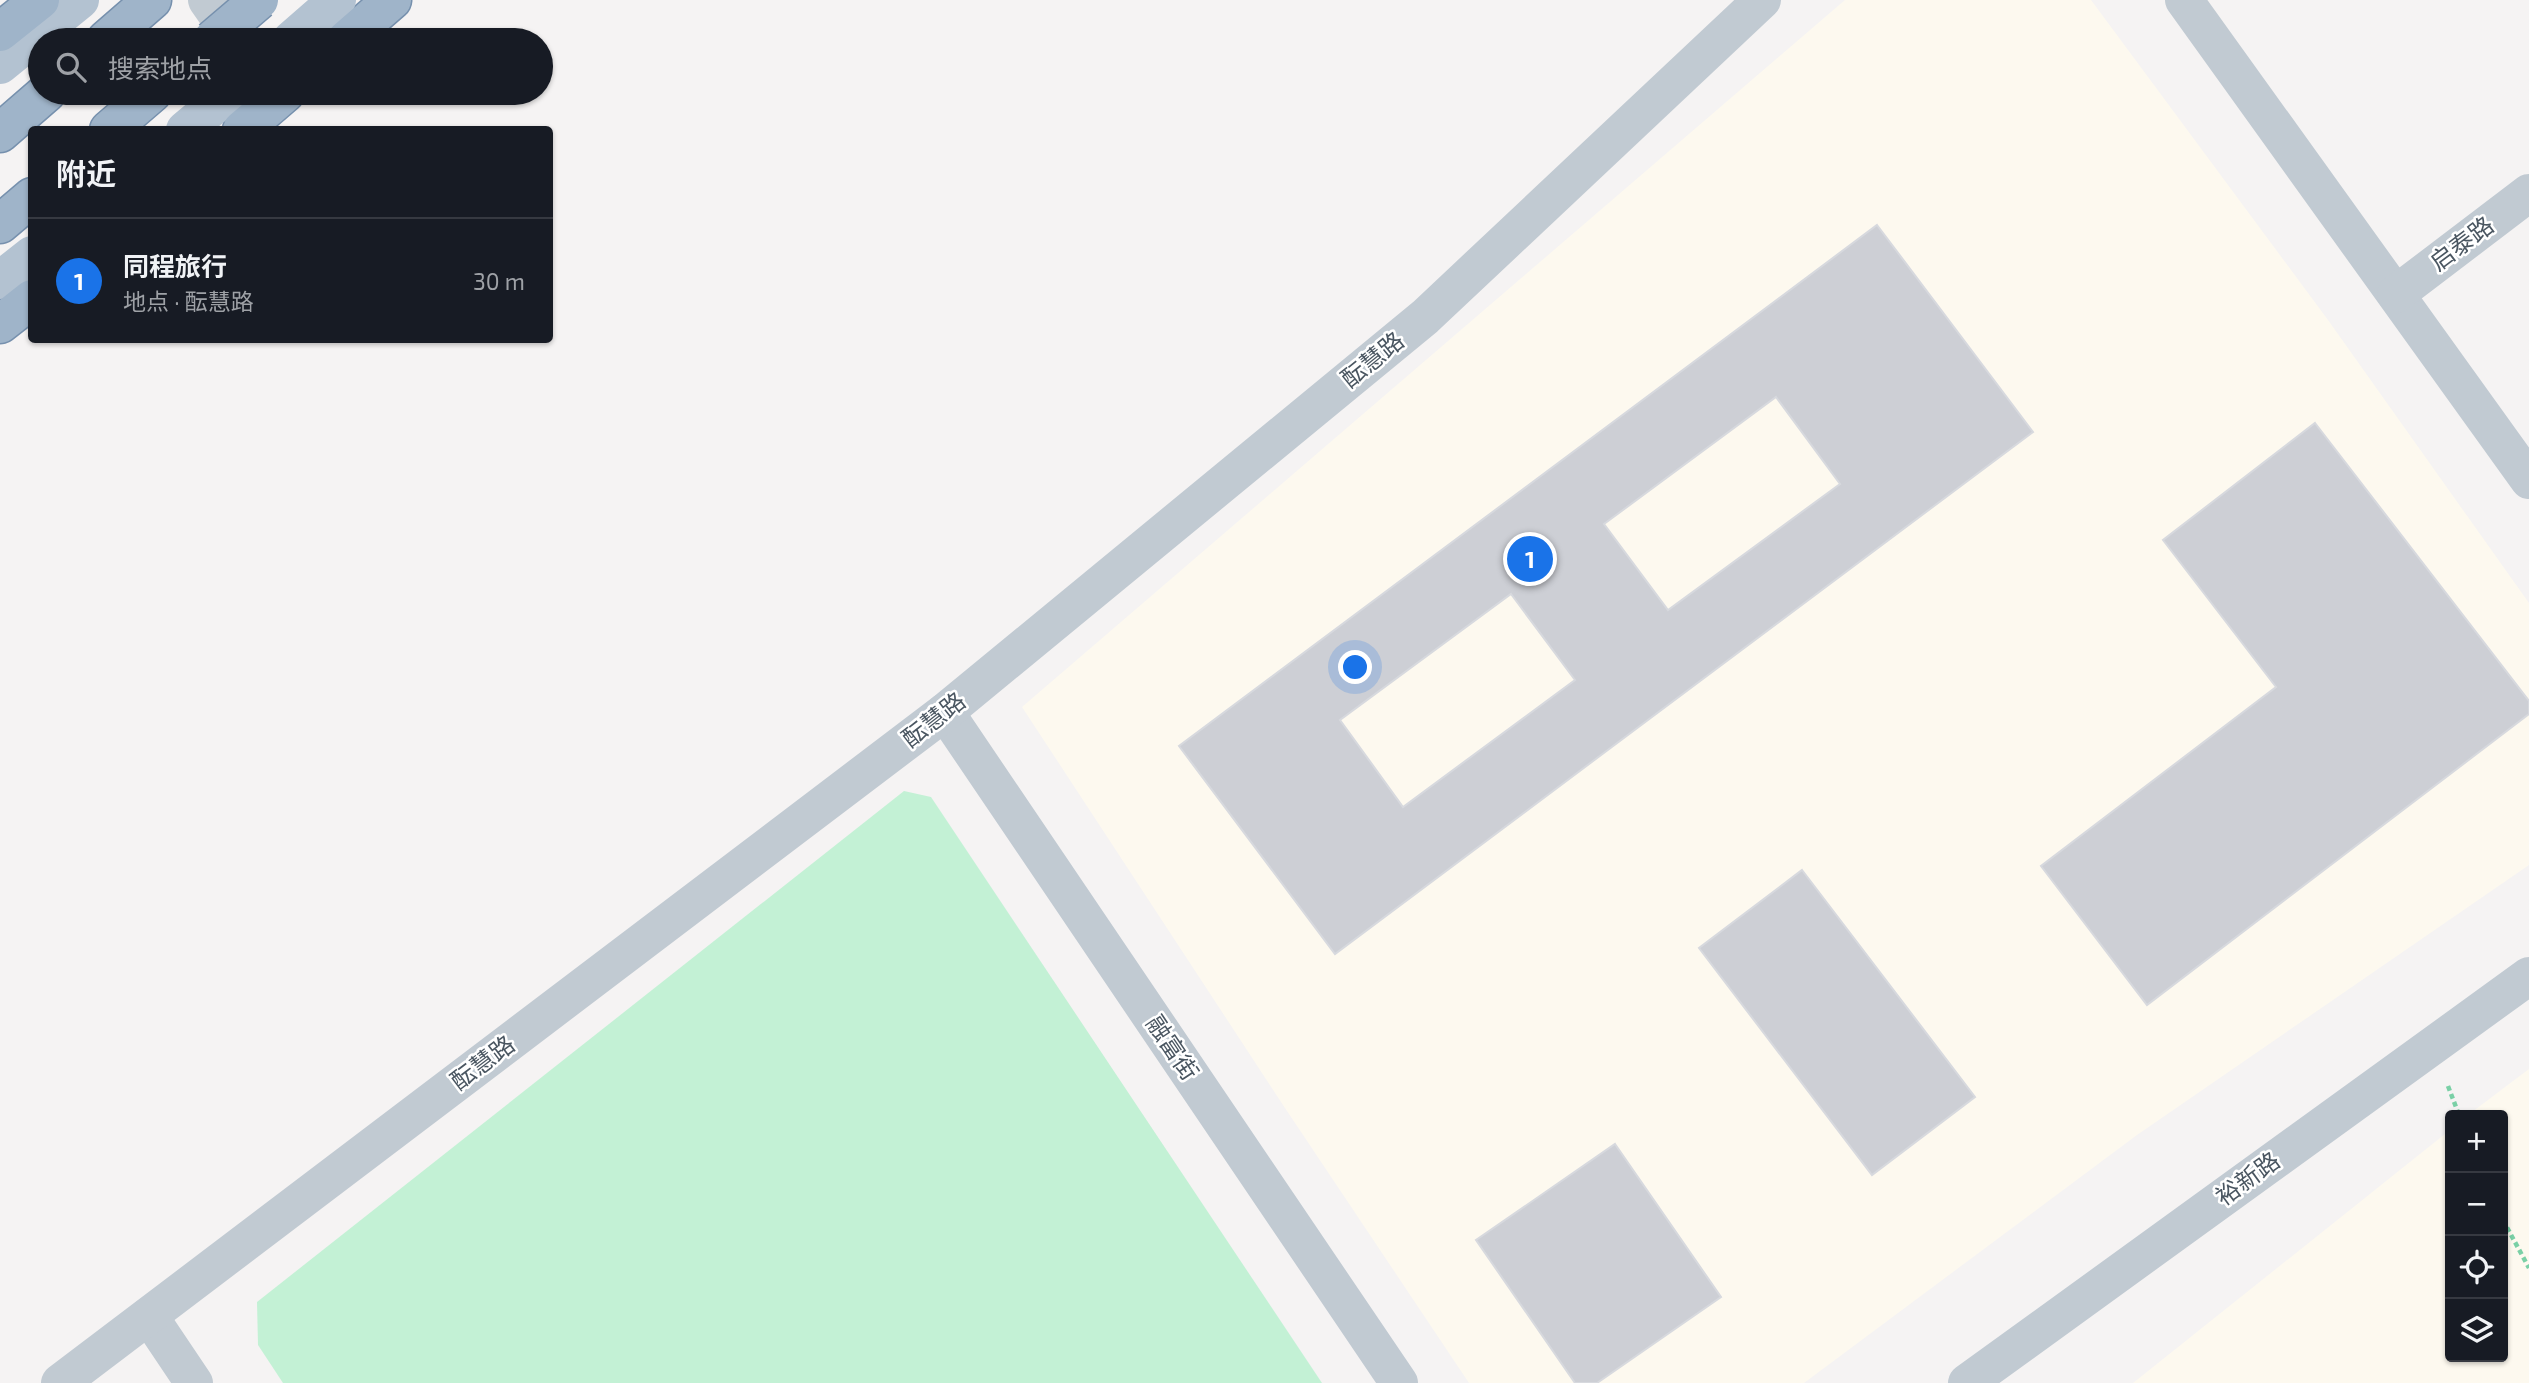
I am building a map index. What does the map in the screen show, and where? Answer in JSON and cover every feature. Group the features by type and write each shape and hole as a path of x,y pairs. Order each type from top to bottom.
{"highway":[{"path":"0,32 40,0"},
{"path":"120,28 152,0"},
{"path":"226,28 259,0"},
{"path":"360,28 392,0"},
{"path":"0,133 32,105"},
{"path":"114,126 138,105"},
{"path":"247,126 271,105"},
{"path":"0,224 28,200"},
{"path":"0,324 28,302"}],"main road":[{"path":"46,28 80,0"},
{"path":"305,28 337,0"},
{"path":"0,65 28,42"},
{"path":"190,126 215,105"},
{"path":"0,281 28,258"}],"street":[{"path":"207,0 227,28"},
{"name":"酝慧路","path":"60,1383 945,712 1425,317 1762,0"},
{"path":"2184,0 2529,480"},
{"name":"启泰路","path":"2396,294 2529,193"},
{"name":"融富街","path":"945,712 1399,1383"},
{"name":"裕新路","path":"1967,1383 2529,976"},
{"path":"149,1315 194,1383"}],"path":[{"path":"2448,1086 2457,1110"},
{"path":"2508,1229 2529,1268"}],"shaded area":[{"path":"1845,0 2091,0 2328,320 2529,603 2529,865 2137,1135 1804,1383 1469,1383 1022,707"},
{"path":"2529,1069 2529,1383 2133,1383 2445,1134 2445,1362 2508,1362 2508,1110 2475,1110"}],"green space":[{"path":"904,791 931,797 1322,1383 283,1383 258,1345 257,1302"}],"building":[{"path":"1877,225 2033,432 1335,954 1179,746","holes":["1776,397 1840,484 1668,610 1604,524","1511,594 1575,680 1403,807 1340,720"]},
{"path":"2315,423 2529,701 2529,714 2147,1005 2041,866 2276,687 2163,540"},
{"path":"1802,870 1975,1097 1872,1175 1699,948"},
{"path":"1615,1144 1721,1297 1597,1383 1575,1383 1476,1240"}],"place":[{"name":"同程旅行","path":"1530,559"}]}
